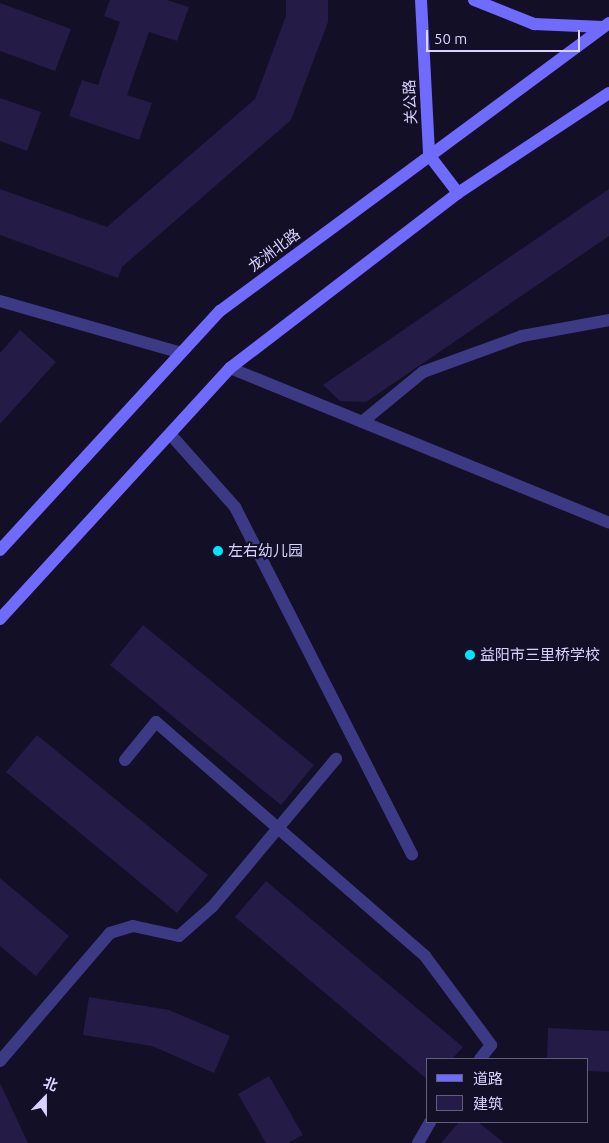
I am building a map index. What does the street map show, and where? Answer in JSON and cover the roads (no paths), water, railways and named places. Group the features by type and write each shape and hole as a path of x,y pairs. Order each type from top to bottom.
{"main road":[{"name":"关公路","path":"421,0 429,156"},
{"path":"474,0 534,24 606,25"},
{"name":"龙洲北路","path":"0,550 220,311 606,25"},
{"path":"0,618 230,368 458,193 609,93"},
{"path":"429,156 458,193"}],"street":[{"path":"0,301 181,353"},
{"path":"362,422 423,372 522,336 609,320"},
{"path":"230,368 609,523"},
{"path":"170,434 235,507 412,855"},
{"path":"125,760 156,722 425,956 491,1045 481,1058"},
{"path":"0,1061 110,933 133,926 179,936 213,906 336,759"},
{"path":"418,1143 429,1123"}],"place":[{"name":"左右幼儿园","path":"218,551"},
{"name":"益阳市三里桥学校","path":"470,655"}]}
